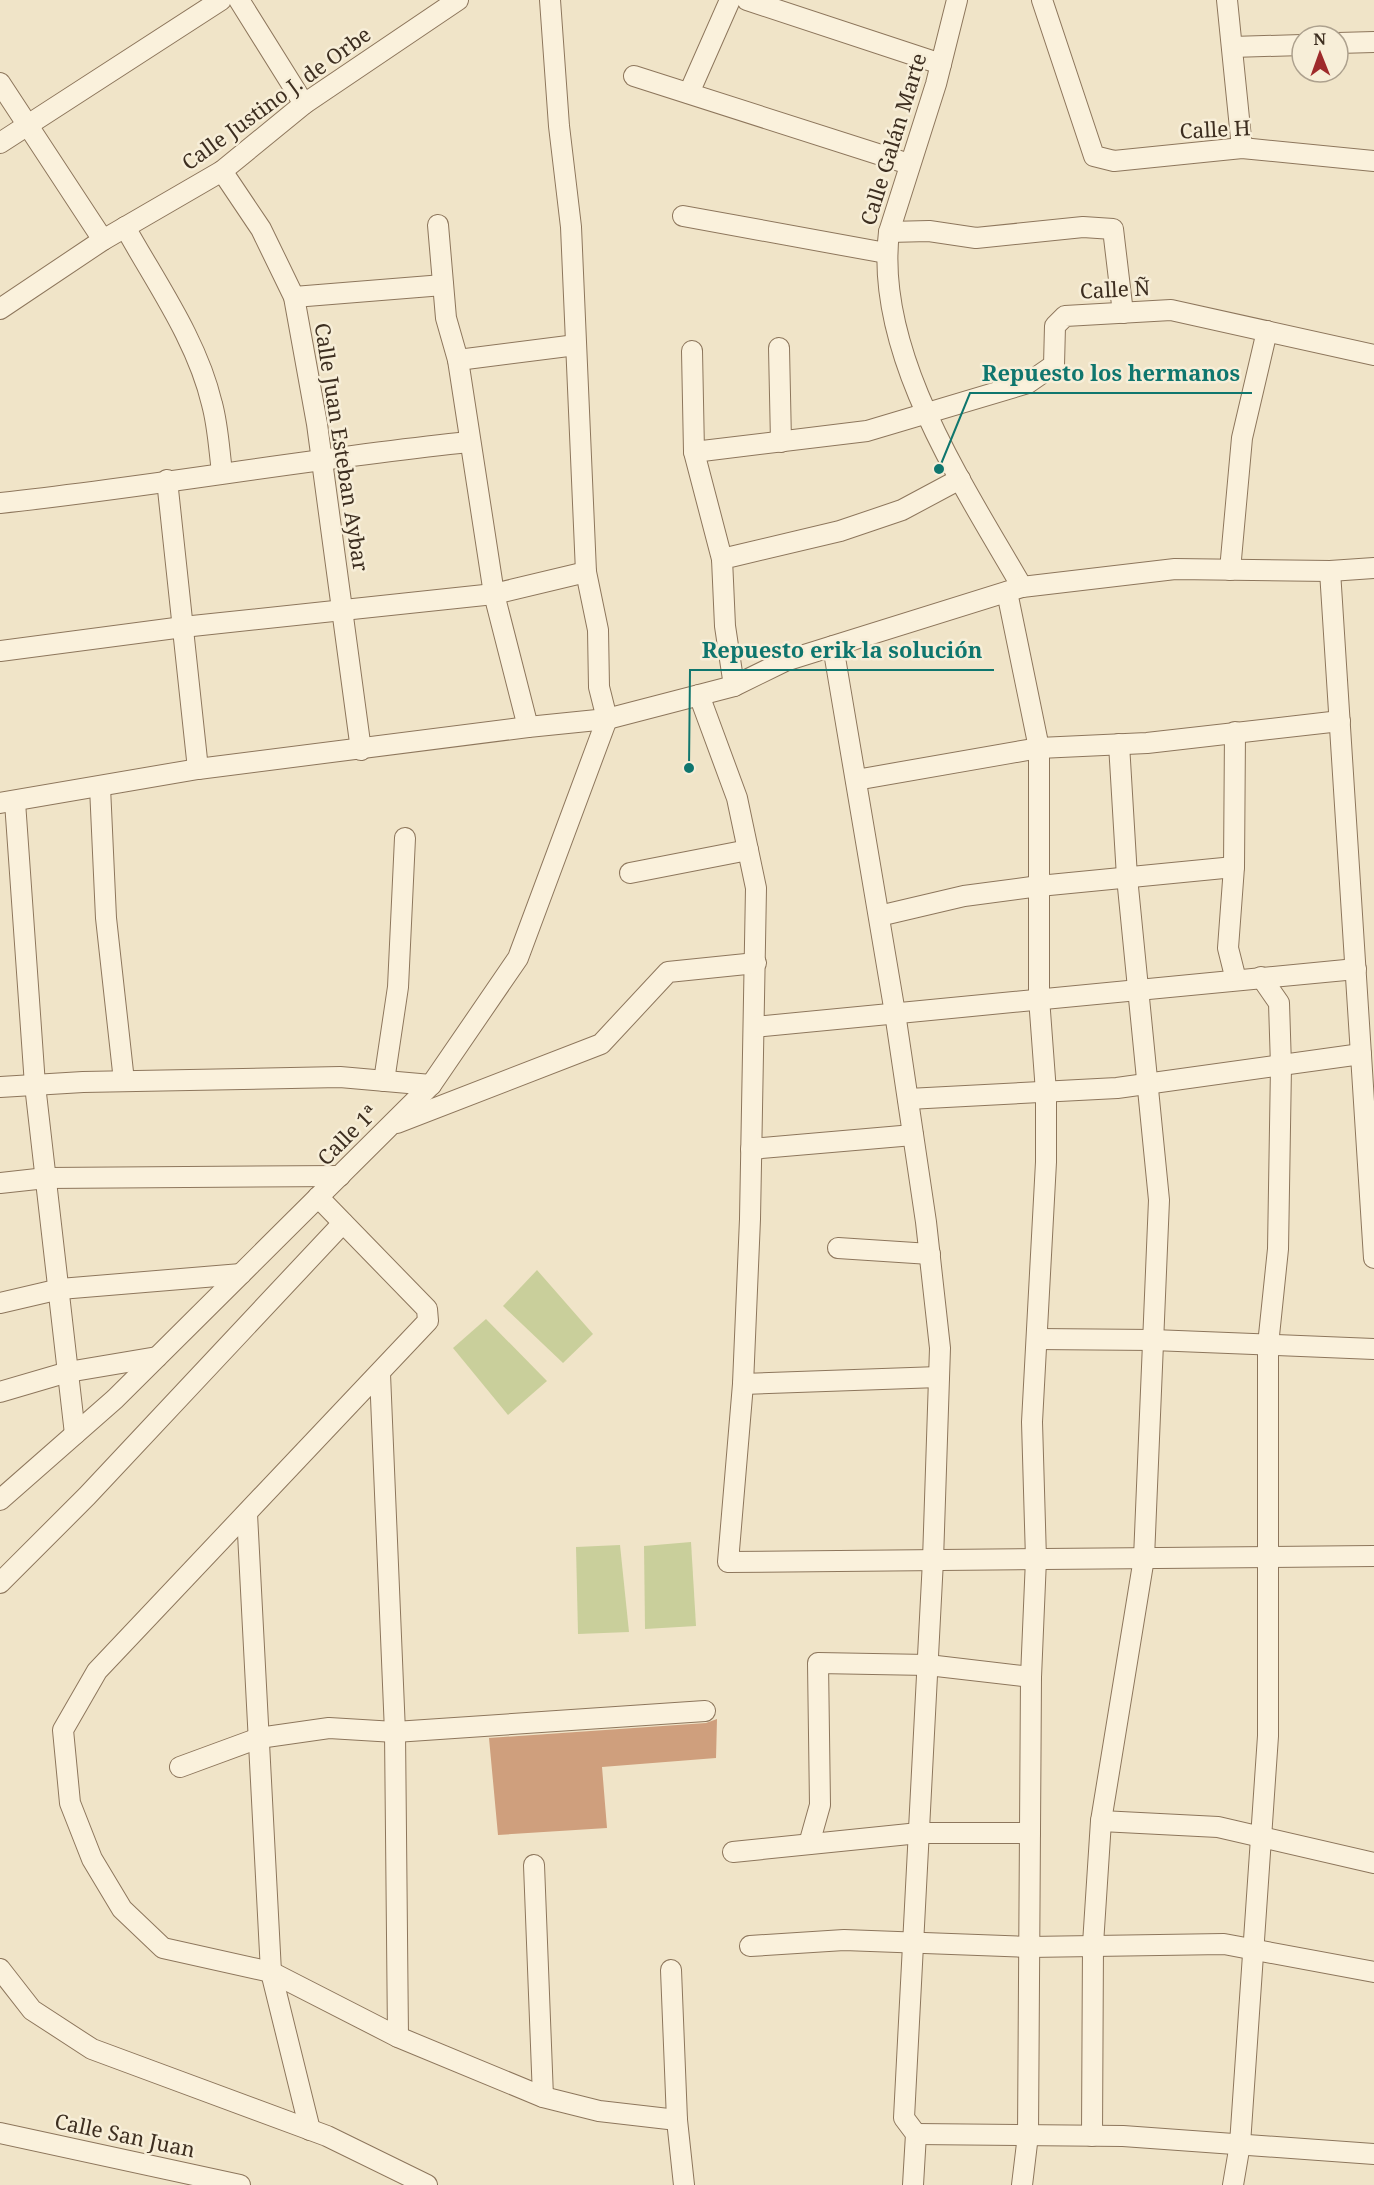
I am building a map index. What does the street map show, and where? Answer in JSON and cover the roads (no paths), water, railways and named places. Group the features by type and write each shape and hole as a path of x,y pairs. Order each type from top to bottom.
{"street":[{"path":"0,143 221,0"},
{"path":"239,0 304,104"},
{"name":"Calle Justino J. de Orbe","path":"0,309 103,240 222,171 304,104 458,0"},
{"path":"550,0 559,126 571,227 586,572 598,630 599,687 608,719"},
{"path":"688,93 730,0"},
{"path":"747,0 941,64"},
{"name":"Calle Galán Marte","path":"957,0 941,64 889,232 886,253 891,306 916,395 928,414 1014,589 1039,748 1039,998 1046,1092 1046,1162 1032,1422 1036,1559 1031,1677 1028,2135 1022,2185"},
{"name":"Calle H","path":"1042,0 1094,156 1114,161 1242,148 1374,161"},
{"path":"1227,0 1242,148"},
{"path":"1350,43 1374,42"},
{"path":"1232,47 1290,45"},
{"path":"634,76 909,164"},
{"path":"0,83 103,240"},
{"name":"Calle Juan Esteban Aybar","path":"222,171 261,229 294,297 317,424 320,459 344,612 360,750"},
{"path":"683,216 886,253"},
{"path":"438,225 446,318 458,360 494,594 528,727"},
{"path":"125,227 187,335 199,365 212,403 222,472"},
{"path":"889,232 928,231 976,238 1083,227 1113,229 1123,313"},
{"path":"294,297 443,285"},
{"name":"Calle Ñ","path":"694,452 867,431 1028,383 1054,365 1055,326 1065,316 1171,310 1374,355"},
{"path":"1230,570 1242,438 1267,331"},
{"path":"458,360 576,345"},
{"path":"779,348 781,442"},
{"path":"692,351 694,452 722,559 725,626 734,686"},
{"path":"0,503 108,491 167,480 320,459 469,442"},
{"path":"722,559 840,531 871,521 902,510 960,479"},
{"path":"167,480 198,769"},
{"path":"8,802 198,769 608,719 734,686 785,661 1014,589 1174,569 1330,571 1374,568"},
{"path":"1330,571 1372,1196 1374,1258"},
{"path":"0,651 183,627 344,612 494,594 586,572"},
{"path":"833,646 896,1013 930,1254 940,1348 928,1665 903,2118 916,2134 913,2185"},
{"path":"699,695 737,798 756,888 756,963 743,1384 728,1562 1374,1556"},
{"name":"Calle 1ª","path":"0,1500 157,1357 431,1085 518,958 608,719"},
{"path":"856,780 1039,748 1119,744 1340,721"},
{"path":"1235,732 1234,867 1228,948 1236,980"},
{"path":"1092,2136 1093,1944 1101,1821 1144,1558 1159,1200 1127,877 1119,744"},
{"path":"100,787 106,918 124,1081"},
{"path":"0,820 8,802"},
{"path":"8,802 35,1085 75,1434"},
{"path":"384,1081 398,987 405,838"},
{"path":"630,873 748,850"},
{"path":"879,916 964,896 1039,886 1234,867"},
{"path":"389,1126 601,1044 668,972 756,963"},
{"path":"754,1027 1356,969"},
{"path":"1233,2185 1240,2144 1268,1736 1268,1345 1278,1249 1281,1066 1279,1003 1261,977"},
{"path":"908,1100 1148,1084 1361,1054"},
{"path":"0,1087 124,1081 340,1077 431,1085"},
{"path":"751,1149 913,1135"},
{"path":"0,1183 46,1178 340,1176"},
{"path":"318,1197 427,1309 428,1321 97,1671 63,1730 70,1803 92,1859 122,1909 163,1948 271,1972 398,2037 543,2097 599,2111 678,2120"},
{"path":"0,1583 87,1496 344,1223"},
{"path":"838,1248 930,1254"},
{"path":"0,1303 60,1289 241,1274"},
{"path":"1037,1339 1153,1340 1374,1349"},
{"path":"0,1392 69,1372 157,1357"},
{"path":"380,1374 395,1732 398,2037"},
{"path":"743,1384 939,1377"},
{"path":"247,1514 271,1972 310,2130"},
{"path":"809,1844 820,1805 818,1663 928,1665 1031,1677"},
{"path":"180,1767 259,1738 329,1728 395,1732 705,1711"},
{"path":"1101,1821 1218,1827 1374,1863"},
{"path":"733,1852 918,1833 1030,1833"},
{"path":"534,1865 543,2097"},
{"path":"750,1946 844,1940 1029,1947 1093,1944 1224,1944 1374,1972"},
{"path":"0,1969 32,2010 92,2049 310,2130 427,2185"},
{"path":"672,1970 678,2120 684,2185"},
{"name":"Calle San Juan","path":"0,2133 240,2185"},
{"path":"916,2134 1092,2136 1374,2154"}],"place":[{"name":"Repuesto los hermanos","path":"939,469"},
{"name":"Repuesto erik la solución","path":"689,768"}]}
